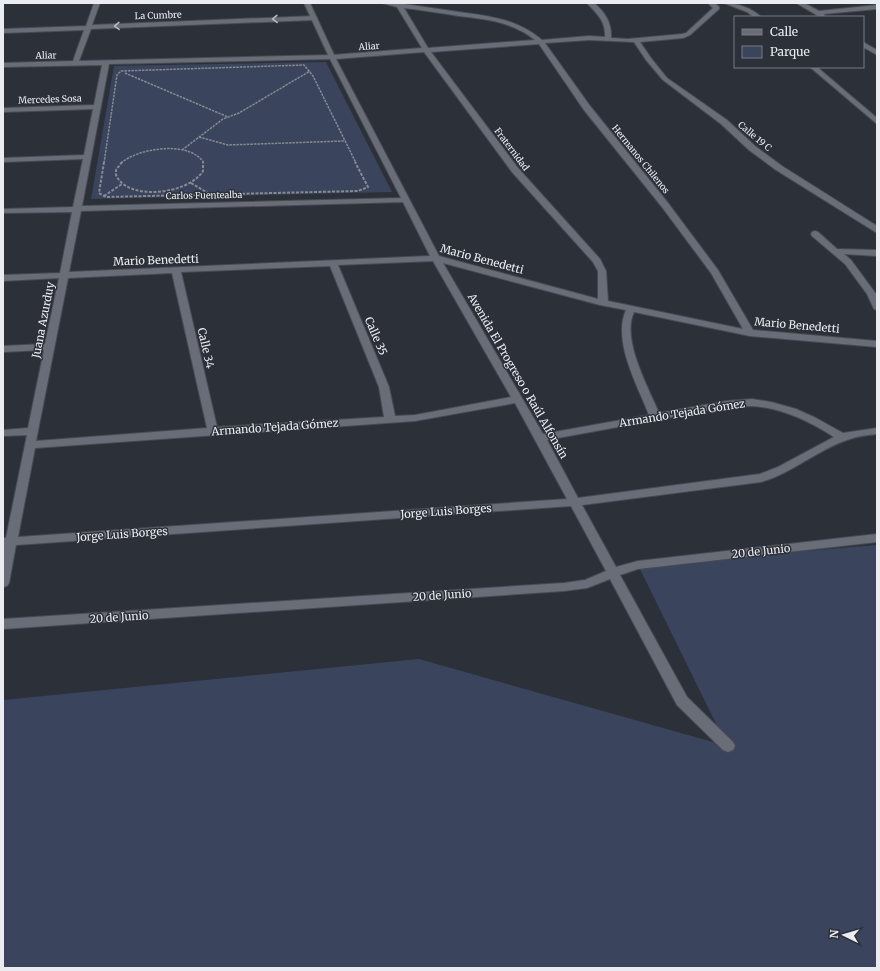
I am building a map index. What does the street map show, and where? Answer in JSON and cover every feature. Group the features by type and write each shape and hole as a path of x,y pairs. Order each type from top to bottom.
{"street":[{"path":"75,64 97,3"},
{"name":"Avenida El Progreso o Raúl Alfonsín","path":"307,3 332,59 436,258 576,502 612,573 682,701 728,746"},
{"name":"Hermanos Chilenos","path":"385,3 496,19 513,24 529,32 541,42 587,108 666,205 715,272 750,332"},
{"path":"590,3 600,12 608,25 608,39"},
{"name":"Aliar","path":"3,65 332,59 427,50 589,38 636,40 683,36 688,34 717,8 711,3"},
{"path":"727,3 756,16"},
{"path":"799,3 822,16"},
{"name":"Fraternidad","path":"398,5 427,50 515,170 597,261 602,271 603,303"},
{"path":"818,13 877,7"},
{"name":"La Cumbre","path":"3,30 314,18"},
{"name":"Calle 19 C","path":"636,40 648,59 665,79 724,122 752,148 779,168 877,230"},
{"path":"864,45 877,53"},
{"name":"Juana Azurduy","path":"3,583 8,542 34,431 106,62"},
{"path":"814,68 877,122"},
{"name":"Mercedes Sosa","path":"3,110 97,107"},
{"path":"3,160 88,157"},
{"name":"Carlos Fuentealba","path":"3,211 100,207 405,200"},
{"path":"815,234 848,262 871,294 877,307"},
{"path":"835,251 877,254"},
{"name":"Mario Benedetti","path":"3,278 436,258 603,303 750,332 877,345"},
{"name":"Calle 35","path":"333,263 384,387 390,419"},
{"name":"Calle 34","path":"176,271 213,431"},
{"path":"631,308 626,319 625,328 629,349 655,416"},
{"path":"3,349 50,347"},
{"name":"Armando Tejada Gómez","path":"31,445 213,431 415,418 518,399"},
{"name":"Armando Tejada Gómez","path":"540,438 655,416 734,404 759,403 777,407 819,422 841,438"},
{"path":"3,433 34,431"},
{"name":"Jorge Luis Borges","path":"8,542 576,502 761,478 778,473 841,438 857,433 877,431"},
{"name":"20 de Junio","path":"3,624 587,584 612,573 638,565 877,538"}],"path":[{"path":"181,150 223,119 239,113 332,59"},
{"path":"304,65 309,71 368,187 358,191 106,197 99,193 117,75 121,72 129,70 304,65"},
{"path":"121,72 228,117"},
{"path":"198,137 228,145 344,141"},
{"path":"153,150 181,150 192,153 200,158 204,164 204,170 200,177 179,188 148,192 134,190 122,184 117,180 115,173 119,165 138,154 153,150"},
{"path":"100,207 104,196 122,184"}],"green space":[{"path":"326,62 392,192 91,199 114,66"},
{"path":"877,545 877,968 3,968 3,700 419,659 727,746 638,565"}]}
